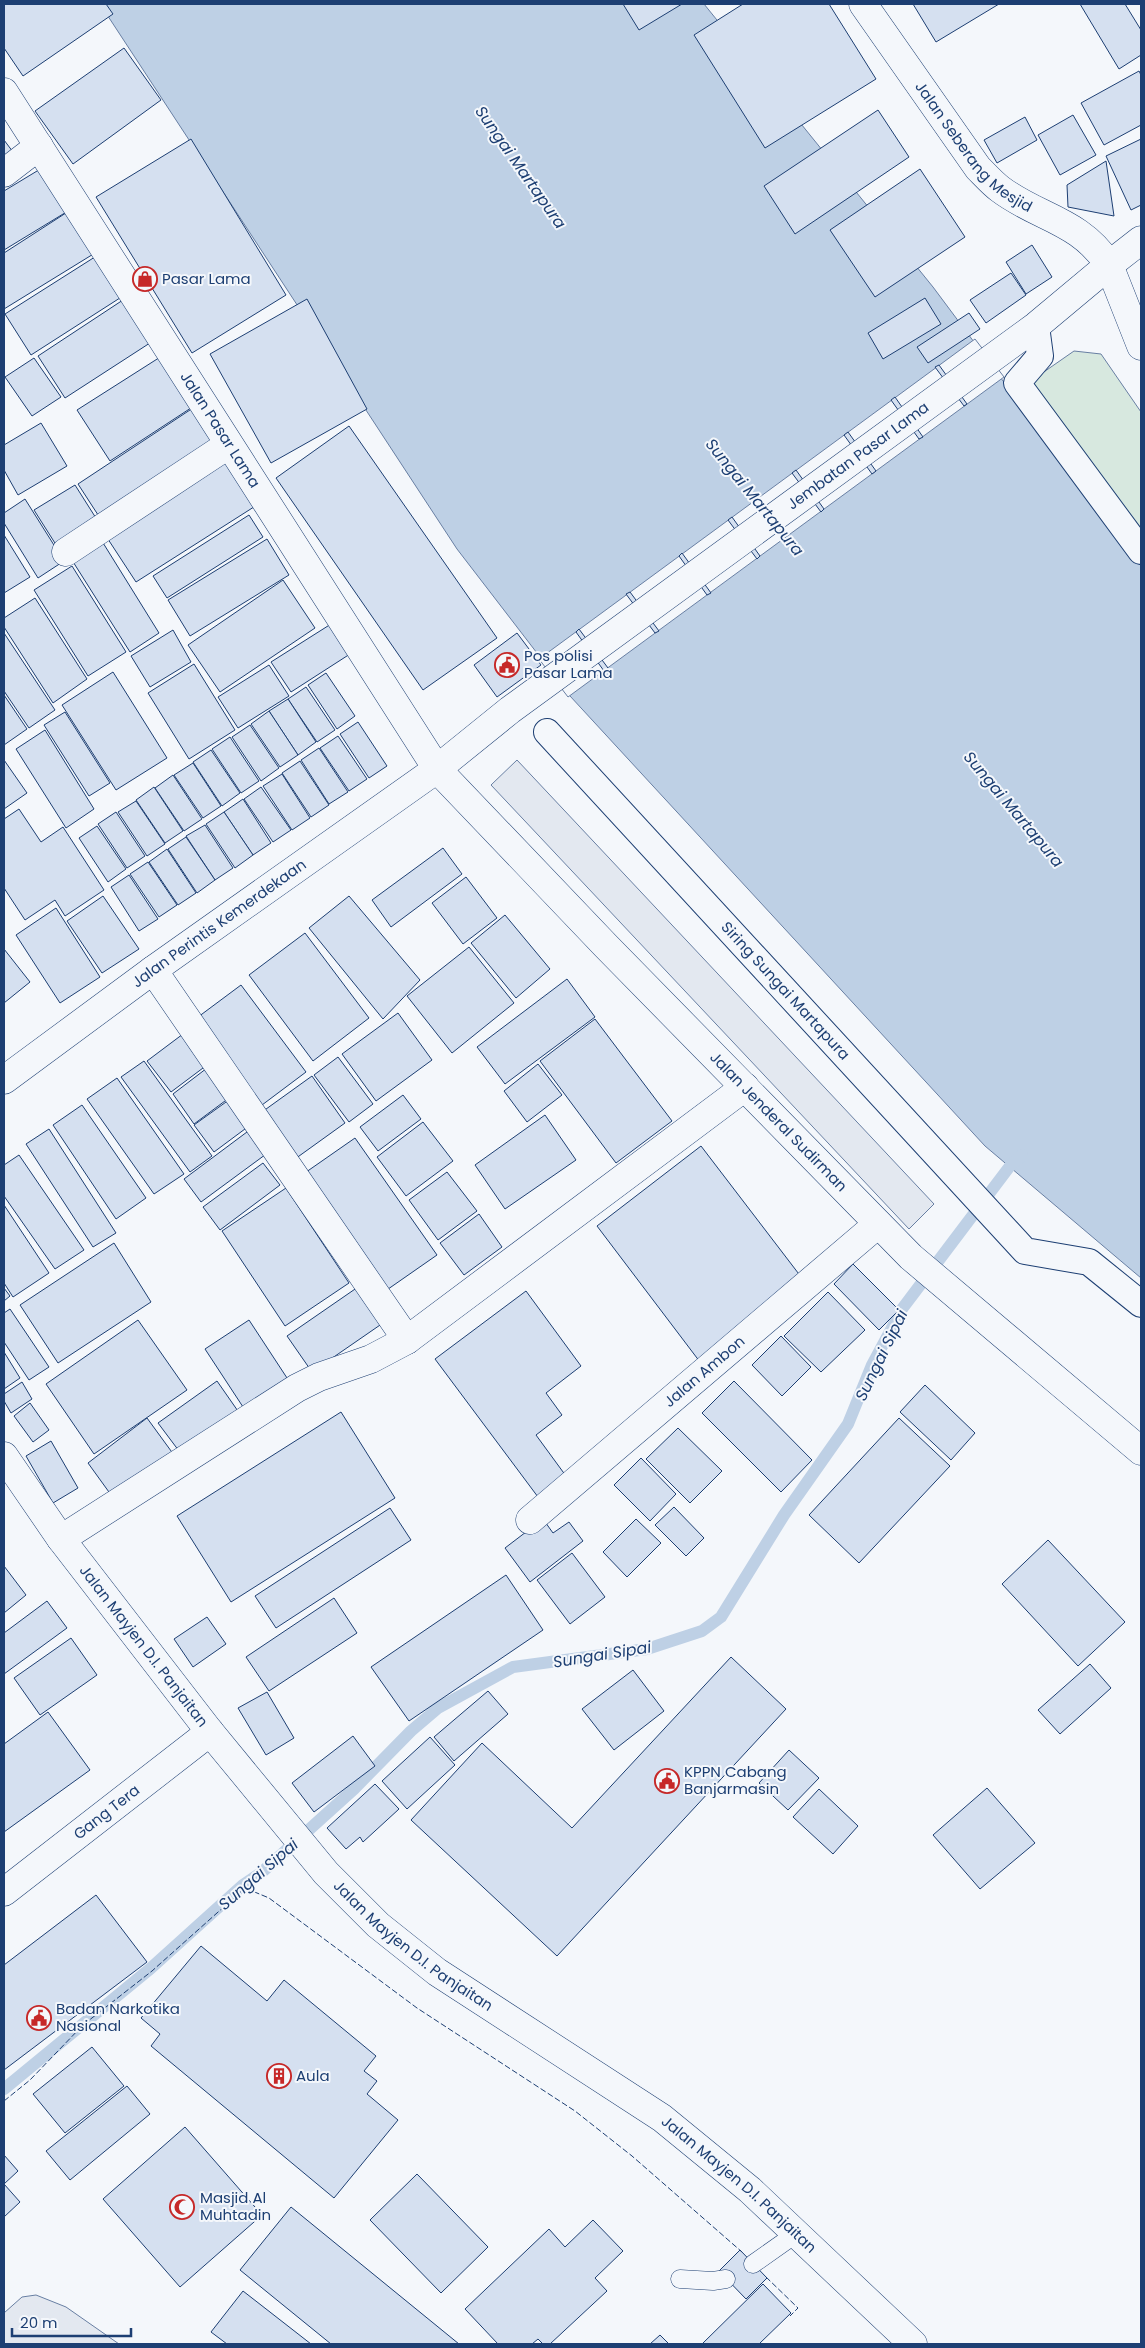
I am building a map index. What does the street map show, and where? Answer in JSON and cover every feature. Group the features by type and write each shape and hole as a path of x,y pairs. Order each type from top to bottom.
{"main road":[{"name":"Jalan Seberang Mesjid","path":"862,4 978,168 1000,189 1082,235 1098,248 1109,265 1141,346"},
{"name":"Jalan Pasar Lama","path":"4,92 437,769"},
{"path":"4,173 39,146"},
{"name":"Jembatan Pasar Lama","path":"437,769 510,710 1027,332 1141,240"},
{"path":"66,552 228,445"},
{"name":"Jalan Perintis Kemerdekaan","path":"4,1080 153,970 437,769"},
{"name":"Jalan Jenderal Sudirman","path":"437,769 606,946 911,1257 1141,1451"},
{"path":"153,970 407,1340"},
{"path":"61,1539 297,1388 371,1359 407,1340 746,1087"},
{"name":"Jalan Ambon","path":"530,1520 878,1224"},
{"name":"Jalan Mayjen D.I. Panjaitan","path":"4,1456 61,1539 210,1732 326,1873 378,1925 437,1972 662,2118 750,2190 913,2344"},
{"name":"Gang Tera","path":"4,1892 210,1732"}],"street":[{"path":"1027,332 1040,356 1017,383 1141,551"},
{"name":"Siring Sungai Martapura","path":"547,732 1025,1251 1089,1262 1141,1304"}],"lane":[{"path":"753,2264 797,2234"},
{"path":"680,2279 713,2281 726,2279"}],"shaded area":[{"path":"1074,351 1101,354 1141,412 1141,534 1028,383"},
{"path":"517,760 934,1204 909,1229 491,785"},
{"path":"36,2295 66,2307 119,2344 4,2344 4,2313 22,2297"}],"water":[{"name":"Sungai Martapura","path":"100,4 704,4 933,287 1141,566 1141,1278 985,1146 570,696 457,549"}],"pier":[{"path":"975,339 1004,377 568,697 539,659"}],"building":[{"path":"4,4 106,4 113,14 23,76 4,48"},
{"path":"623,4 682,4 639,30"},
{"path":"743,4 829,4 876,79 765,148 694,35"},
{"path":"913,4 999,4 936,42"},
{"path":"1080,4 1125,4 1141,30 1141,55 1119,69"},
{"path":"124,48 161,100 73,164 35,111"},
{"path":"1139,71 1141,75 1141,125 1104,145 1081,103"},
{"path":"878,110 909,157 795,234 764,186"},
{"path":"1073,115 1096,155 1060,175 1038,135"},
{"path":"1025,117 1037,140 997,163 984,140"},
{"path":"191,139 286,295 192,353 96,197"},
{"path":"1141,139 1141,205 1131,210 1106,156"},
{"path":"4,140 13,152 4,159"},
{"path":"1106,161 1114,216 1068,207 1067,185"},
{"path":"42,168 68,211 4,250 4,191"},
{"path":"920,169 965,237 875,297 830,230"},
{"path":"69,211 95,253 4,309 4,253"},
{"path":"1032,245 1052,277 1026,294 1006,262"},
{"path":"98,255 123,296 31,355 5,314"},
{"path":"1011,273 1026,295 986,323 970,300"},
{"path":"126,298 153,341 65,398 38,356"},
{"path":"925,298 941,324 883,359 868,333"},
{"path":"307,299 367,409 271,463 210,354"},
{"path":"969,313 980,329 928,363 917,347"},
{"path":"165,354 197,404 110,461 77,410"},
{"path":"34,358 61,397 32,416 5,377"},
{"path":"939,365 967,404 964,406 935,367"},
{"path":"895,397 923,437 919,439 891,400"},
{"path":"196,406 220,443 102,521 78,484"},
{"path":"41,423 67,466 18,495 4,470 4,445"},
{"path":"349,426 497,638 423,690 276,478"},
{"path":"848,432 876,471 872,474 844,435"},
{"path":"225,452 257,505 136,582 102,530"},
{"path":"796,470 824,509 821,512 792,473"},
{"path":"75,485 101,526 60,551 34,510"},
{"path":"25,499 64,561 38,578 4,523 4,513"},
{"path":"249,515 263,537 167,598 153,576"},
{"path":"732,517 760,556 757,559 728,520"},
{"path":"4,535 30,577 4,593"},
{"path":"100,538 159,633 130,652 70,557"},
{"path":"267,539 289,575 190,636 168,600"},
{"path":"682,553 711,593 707,595 679,556"},
{"path":"72,566 126,652 88,676 34,590"},
{"path":"283,580 315,628 220,692 188,645"},
{"path":"630,592 659,631 655,633 626,594"},
{"path":"35,598 87,679 53,703 4,627 4,618"},
{"path":"331,624 350,654 291,692 271,662"},
{"path":"579,629 608,668 604,671 576,632"},
{"path":"173,630 191,662 150,687 131,656"},
{"path":"4,633 55,710 29,728 4,691"},
{"name":"Pos polisi Pasar Lama","path":"517,633 541,665 497,697 474,665"},
{"path":"194,664 235,730 189,759 148,693"},
{"path":"269,665 289,696 238,728 218,697"},
{"path":"113,672 167,758 116,790 62,705"},
{"path":"326,673 355,716 337,729 308,685"},
{"path":"306,687 335,730 317,742 288,699"},
{"path":"4,695 27,729 4,745"},
{"path":"288,699 316,742 298,755 269,711"},
{"path":"269,711 298,755 280,767 251,724"},
{"path":"65,712 110,783 89,796 44,725"},
{"path":"358,722 387,766 369,778 340,734"},
{"path":"250,725 279,768 261,781 232,737"},
{"path":"45,730 94,809 66,828 16,749"},
{"path":"338,736 367,779 349,791 320,748"},
{"path":"230,737 259,781 241,793 212,749"},
{"path":"319,748 348,792 329,804 301,760"},
{"path":"211,750 240,793 222,806 193,762"},
{"path":"4,760 27,793 4,809"},
{"path":"300,761 329,805 311,817 282,773"},
{"path":"193,763 221,806 203,818 174,775"},
{"path":"282,774 310,818 292,830 263,786"},
{"path":"173,775 202,819 184,831 155,788"},
{"path":"154,787 183,831 165,843 136,800"},
{"path":"261,787 291,830 273,842 244,799"},
{"path":"243,799 271,843 253,855 224,812"},
{"path":"136,801 165,844 147,856 118,812"},
{"path":"19,809 41,842 63,827 104,890 65,916 55,900 25,920 4,888 4,819"},
{"path":"116,812 145,856 127,868 98,824"},
{"path":"224,812 253,855 235,868 206,824"},
{"path":"205,825 233,868 215,880 186,836"},
{"path":"97,826 126,869 108,882 79,838"},
{"path":"186,837 215,880 197,893 168,849"},
{"path":"443,848 462,874 391,927 372,900"},
{"path":"167,849 196,893 178,905 149,862"},
{"path":"148,862 177,905 159,917 130,874"},
{"path":"129,875 158,919 139,931 111,887"},
{"path":"466,877 497,918 463,944 432,903"},
{"path":"103,896 139,949 102,973 67,921"},
{"path":"349,896 420,980 383,1019 309,928"},
{"path":"56,908 100,977 60,1003 16,935"},
{"path":"505,915 550,969 516,998 471,943"},
{"path":"305,933 369,1018 313,1061 249,975"},
{"path":"469,947 514,1003 452,1053 407,996"},
{"path":"4,949 30,982 4,1003"},
{"path":"567,979 595,1017 505,1084 477,1047"},
{"path":"241,985 306,1072 254,1111 190,1023"},
{"path":"398,1013 432,1060 376,1101 342,1054"},
{"path":"595,1019 672,1121 616,1163 540,1061"},
{"path":"187,1031 211,1062 171,1092 147,1061"},
{"path":"338,1057 373,1104 349,1122 314,1075"},
{"path":"144,1061 212,1156 190,1172 121,1077"},
{"path":"538,1064 562,1095 527,1122 504,1091"},
{"path":"211,1065 233,1095 194,1124 173,1094"},
{"path":"312,1076 345,1123 288,1164 255,1117"},
{"path":"117,1078 184,1174 154,1194 87,1099"},
{"path":"403,1095 421,1119 378,1151 360,1127"},
{"path":"233,1097 253,1123 214,1152 194,1125"},
{"path":"82,1105 146,1198 116,1219 53,1125"},
{"path":"545,1115 576,1160 505,1209 475,1165"},
{"path":"423,1122 453,1161 406,1196 377,1157"},
{"path":"255,1126 273,1149 201,1202 184,1179"},
{"path":"49,1129 116,1233 93,1247 26,1144"},
{"path":"355,1138 437,1255 381,1294 299,1177"},
{"path":"701,1146 805,1282 700,1362 597,1226"},
{"path":"19,1155 84,1250 55,1269 4,1196 4,1165"},
{"path":"263,1163 280,1185 220,1230 203,1207"},
{"path":"447,1172 477,1211 438,1240 409,1200"},
{"path":"286,1188 349,1283 285,1326 222,1231"},
{"path":"4,1205 49,1273 13,1297 4,1283"},
{"path":"479,1214 502,1247 464,1275 440,1243"},
{"path":"114,1243 151,1302 58,1363 20,1305"},
{"path":"853,1264 899,1310 879,1330 834,1284"},
{"path":"358,1287 383,1323 312,1372 287,1336"},
{"path":"4,1288 10,1296 4,1301"},
{"path":"526,1291 581,1366 546,1393 562,1415 536,1435 566,1476 538,1497 435,1359"},
{"path":"828,1292 865,1330 821,1372 784,1336"},
{"path":"10,1309 49,1367 29,1380 4,1342 4,1313"},
{"path":"138,1320 187,1390 94,1454 46,1384"},
{"path":"249,1320 289,1381 245,1410 205,1349"},
{"path":"781,1336 811,1367 782,1396 752,1365"},
{"path":"4,1352 20,1378 4,1389"},
{"path":"217,1381 240,1414 182,1455 158,1423"},
{"path":"734,1381 812,1460 781,1492 702,1413"},
{"path":"22,1382 32,1399 11,1413 4,1401 4,1394"},
{"path":"925,1385 975,1433 951,1460 900,1412"},
{"path":"30,1403 49,1430 33,1442 14,1416"},
{"path":"341,1412 395,1498 231,1602 177,1516"},
{"path":"147,1418 174,1455 114,1499 88,1463"},
{"path":"899,1418 950,1466 859,1563 809,1515"},
{"path":"678,1428 722,1471 690,1503 646,1459"},
{"path":"51,1441 78,1488 53,1503 26,1456"},
{"path":"641,1458 676,1494 650,1521 614,1485"},
{"path":"674,1507 704,1538 686,1556 655,1525"},
{"path":"390,1508 411,1540 276,1628 255,1596"},
{"path":"543,1519 553,1533 569,1522 583,1541 530,1582 505,1548"},
{"path":"636,1519 661,1543 627,1577 603,1552"},
{"path":"1048,1540 1125,1622 1078,1666 1002,1584"},
{"path":"572,1553 605,1597 570,1624 537,1580"},
{"path":"4,1566 26,1595 4,1613"},
{"path":"506,1575 543,1630 409,1721 371,1667"},
{"path":"334,1598 357,1633 269,1691 246,1657"},
{"path":"47,1601 67,1628 4,1674 4,1633"},
{"path":"207,1617 226,1644 193,1667 174,1639"},
{"path":"71,1638 97,1675 40,1715 14,1678"},
{"name":"KPPN Cabang Banjarmasin","path":"731,1657 786,1709 557,1956 411,1820 482,1743 572,1828"},
{"path":"1090,1664 1111,1688 1060,1734 1038,1710"},
{"path":"633,1670 664,1711 614,1750 582,1709"},
{"path":"488,1691 508,1714 454,1761 434,1737"},
{"path":"267,1692 294,1738 266,1755 238,1708"},
{"path":"48,1712 90,1770 4,1832 4,1744"},
{"path":"353,1736 375,1766 314,1812 292,1783"},
{"path":"430,1737 455,1765 407,1809 382,1781"},
{"path":"789,1750 819,1778 788,1810 759,1783"},
{"path":"375,1784 399,1809 363,1842 360,1837 346,1849 327,1828"},
{"path":"987,1788 1035,1843 980,1889 933,1835"},
{"path":"819,1789 858,1826 833,1854 793,1817"},
{"name":"Badan Narkotika Nasional","path":"96,1895 147,1962 4,2070 4,1965"},
{"name":"Aula","path":"201,1946 267,2001 284,1980 376,2056 364,2071 377,2081 367,2094 398,2120 334,2198 151,2046 160,2034 141,2018"},
{"path":"92,2047 124,2086 65,2133 33,2094"},
{"path":"127,2086 150,2114 70,2180 46,2151"},
{"name":"Masjid Al Muhtadin","path":"185,2127 262,2215 180,2287 103,2199"},
{"path":"4,2155 18,2171 4,2184"},
{"path":"417,2174 488,2247 441,2293 370,2220"},
{"path":"4,2184 20,2202 4,2217"},
{"path":"291,2207 459,2344 331,2344 240,2270"},
{"path":"593,2220 623,2251 595,2278 607,2291 550,2344 543,2344 538,2339 532,2344 498,2344 465,2309 549,2229 565,2247"},
{"path":"740,2250 767,2278 746,2299 719,2271"},
{"path":"763,2284 791,2313 759,2344 702,2344"},
{"path":"243,2291 311,2344 227,2344 211,2332"},
{"path":"660,2335 669,2344 650,2344"}],"waterway":[{"name":"Sungai Sipai","path":"4,2089 151,1968 243,1885 261,1873 354,1789 411,1731 438,1708 513,1667 647,1649 702,1631 721,1617 784,1515 848,1424 872,1365 902,1309 1010,1166 1022,1155"}],"fence":[{"path":"4,2101 30,2080 83,2025 152,1971 245,1888 269,1898 417,2008 575,2111 632,2156 742,2252"},
{"path":"766,2277 798,2308 790,2316"}],"place":[{"name":"Pasar Lama","path":"145,279"},
{"name":"Pos polisi Pasar Lama","path":"507,665"},
{"name":"KPPN Cabang Banjarmasin","path":"667,1781"},
{"name":"Badan Narkotika Nasional","path":"39,2018"},
{"name":"Aula","path":"279,2076"},
{"name":"Masjid Al Muhtadin","path":"182,2207"}]}
